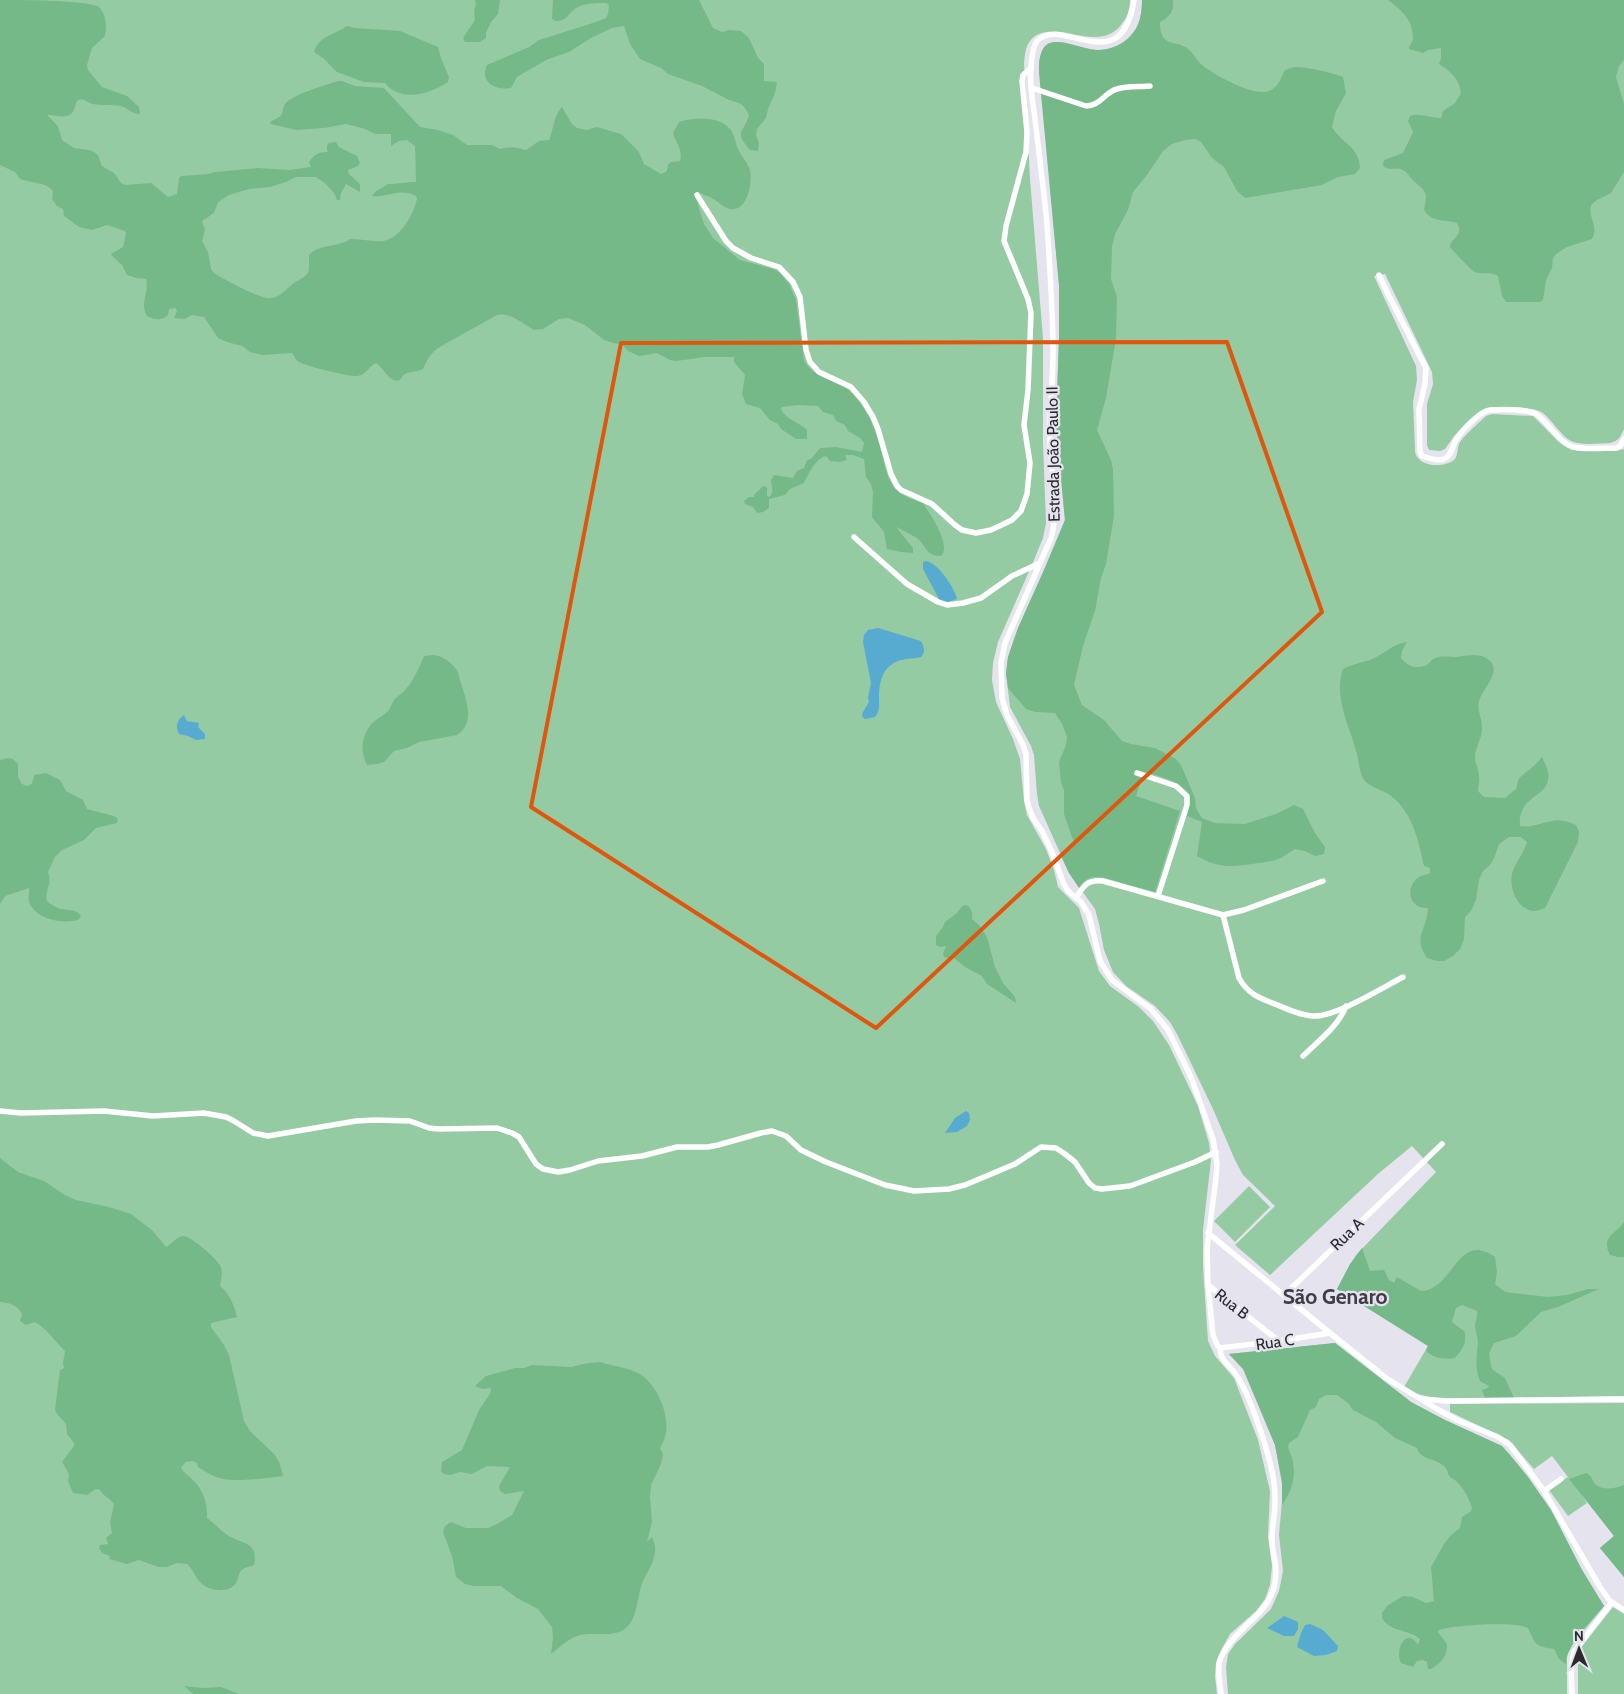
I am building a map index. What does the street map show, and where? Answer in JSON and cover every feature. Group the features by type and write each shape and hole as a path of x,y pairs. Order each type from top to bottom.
{"street":[{"name":"Estrada João Paulo II","path":"1134,0 1126,27 1115,38 1107,42 1099,43 1062,35 1050,35 1037,41 1034,46 1031,68 1032,88 1053,308 1050,439 1055,523 1051,538 1005,643 1001,664 1002,691 1007,714 1026,754 1027,800 1029,808 1052,852 1063,882 1068,890 1081,902 1089,915 1096,951 1104,970 1123,990 1151,1009 1168,1030 1192,1077 1214,1139 1216,1177 1206,1249 1213,1335 1217,1346 1220,1348 1221,1357 1236,1373 1241,1382 1261,1432 1270,1460 1275,1491 1272,1542 1276,1576 1272,1594 1265,1608 1235,1635 1222,1654 1219,1663 1221,1694"},
{"path":"697,195 726,241 733,248 751,258 780,268 794,282 800,297 806,350 810,362 819,372 851,387 864,402 874,417 891,474 897,486 901,490 932,504 955,526 962,530 976,533 991,530 1012,520 1021,511 1027,494 1030,463 1024,425 1028,390 1031,313 1028,299 1004,241 1006,226 1026,152 1027,132 1022,81 1023,75 1031,68"},
{"path":"1032,88 1091,106 1096,105 1115,89 1150,86"},
{"path":"1379,274 1426,368 1426,384 1419,409 1420,451 1422,456 1439,460 1444,459 1448,456 1454,442 1480,414 1492,410 1528,411 1534,413 1558,436 1573,447 1616,448 1620,446 1624,439"},
{"path":"854,537 907,584 938,602 947,605 981,598 1012,576 1040,563"},
{"path":"1137,773 1176,786 1187,796 1187,805 1158,896"},
{"path":"1076,898 1087,882 1096,880 1115,883 1223,915 1244,910 1324,881"},
{"path":"1223,915 1239,978 1244,986 1251,993 1293,1012 1309,1016 1326,1015 1403,977"},
{"path":"1304,1056 1342,1016 1346,1006"},
{"path":"0,1111 21,1113 104,1111 153,1116 204,1113 226,1117 253,1133 268,1136 356,1121 375,1120 410,1122 439,1129 497,1128 519,1137 536,1164 543,1169 558,1172 598,1161 642,1156 677,1147 708,1147 772,1131 786,1136 808,1154 835,1166 886,1186 914,1191 949,1190 965,1185 1014,1164 1041,1147 1056,1148 1065,1154 1075,1162 1089,1184 1095,1188 1102,1189 1120,1188 1135,1184 1195,1162 1216,1152"},
{"name":"Rua A","path":"1284,1295 1442,1144"},
{"path":"1208,1232 1386,1378 1457,1420 1498,1437 1510,1445 1544,1491 1600,1587 1612,1602 1624,1610"},
{"name":"Rua B","path":"1208,1285 1279,1341"},
{"name":"Rua C","path":"1220,1348 1330,1333"},
{"path":"1414,1396 1426,1400 1446,1401 1624,1399"},
{"path":"1544,1491 1561,1480"},
{"path":"1572,1694 1571,1668 1574,1652 1612,1602"}],"highlighted area":[{"path":"1227,342 1322,612 876,1028 531,807 621,343"}],"green space":[{"path":"0,0 1130,0 1126,17 1114,32 1102,36 1089,37 1050,32 1039,34 1027,46 1024,63 1030,179 1043,338 1043,442 1046,523 1043,538 998,642 993,663 992,680 996,702 1020,759 1027,815 1046,849 1058,887 1079,908 1099,971 1110,986 1139,1007 1153,1021 1169,1045 1198,1106 1209,1143 1211,1160 1203,1230 1203,1267 1208,1341 1215,1356 1234,1378 1258,1440 1270,1491 1268,1537 1272,1566 1270,1585 1265,1599 1256,1611 1230,1634 1221,1650 1216,1662 1217,1694 0,1694"},
{"path":"0,0 81,3 99,7 105,20 105,36 92,48 87,65 88,70 102,87 127,96 139,107 140,114 121,106 96,105 84,100 78,100 73,112 69,115 47,115 58,126 62,140 74,148 94,152 98,155 102,166 114,173 121,183 125,185 151,183 168,197 177,194 179,178 181,176 258,168 289,170 311,167 309,162 313,157 322,152 328,152 327,145 329,143 336,142 339,147 357,156 360,163 358,166 348,170 349,174 360,184 360,192 346,184 341,193 340,200 337,200 326,184 316,177 296,177 270,187 249,189 229,195 218,202 214,213 202,221 205,230 202,241 208,252 211,269 214,273 225,280 266,298 278,296 308,273 309,255 313,251 340,244 350,239 383,241 389,239 401,231 413,212 417,199 416,196 405,192 372,196 388,184 416,182 415,146 407,140 399,141 391,146 391,134 375,134 346,124 296,130 271,124 270,122 281,116 284,105 294,97 309,91 338,81 355,86 384,88 420,127 453,135 467,145 492,145 500,149 513,147 526,150 539,141 549,140 555,119 562,107 572,124 577,128 587,130 597,127 621,134 639,152 644,164 661,174 667,171 668,164 680,161 680,150 673,133 679,122 692,119 706,119 720,122 732,131 738,148 749,167 751,182 748,196 741,206 736,209 730,209 699,193 695,195 704,224 713,238 740,260 773,269 779,272 789,284 796,300 804,360 815,372 848,390 861,404 874,428 890,482 902,494 923,503 939,530 944,551 941,556 931,554 919,540 896,527 913,548 913,553 887,549 884,532 872,517 873,492 871,484 866,477 864,459 853,455 845,455 847,460 839,462 830,461 826,456 822,458 813,467 804,483 790,489 785,495 769,499 769,508 763,512 757,513 753,507 745,504 744,501 749,497 754,497 763,486 767,487 767,496 769,497 772,493 771,480 774,475 793,478 797,471 804,468 807,460 811,459 820,448 836,447 862,452 864,443 860,438 848,431 845,425 836,421 833,415 823,412 818,406 797,405 782,407 781,409 786,416 807,430 807,439 796,439 770,420 760,408 746,404 742,394 745,375 734,362 734,357 705,357 676,361 657,353 639,356 628,351 621,344 604,340 585,325 568,318 559,319 543,329 534,330 512,317 497,315 438,348 429,357 423,369 407,373 400,380 396,381 390,378 376,363 360,376 352,376 303,364 296,360 292,353 263,355 250,352 242,346 218,338 204,317 192,315 185,319 174,318 177,311 175,308 169,309 168,315 161,319 147,316 144,306 147,288 146,279 127,275 122,265 111,254 123,247 125,231 107,225 92,230 79,227 64,216 63,209 57,206 52,199 53,191 50,188 42,184 20,179 15,172 0,165"},
{"path":"475,0 500,0 498,14 491,22 486,38 480,42 465,42 463,38 475,20"},
{"path":"553,0 699,0 713,28 722,32 730,30 741,31 749,38 758,58 764,64 764,81 777,82 766,118 757,129 758,151 750,150 742,139 741,132 749,115 741,104 702,86 668,74 661,68 640,59 630,44 624,26 612,28 591,38 569,52 546,60 517,77 511,88 505,89 490,84 485,77 487,65 529,47 539,40 606,18 608,14 609,5 606,3 588,4 575,9 563,20 555,21 552,19"},
{"path":"1142,0 1624,0 1624,429 1619,438 1610,443 1575,443 1560,432 1547,416 1538,410 1501,408 1478,413 1454,436 1445,449 1440,451 1429,450 1427,445 1427,404 1433,384 1432,372 1385,274 1374,276 1416,366 1417,380 1413,402 1415,451 1422,462 1431,465 1442,465 1451,462 1455,459 1459,444 1464,437 1486,416 1492,414 1533,416 1559,442 1572,450 1616,451 1624,449 1624,1396 1438,1399 1414,1393 1404,1387 1428,1346 1337,1289 1356,1255 1436,1172 1412,1146 1379,1173 1270,1275 1235,1245 1275,1206 1243,1175 1170,1022 1155,1006 1126,986 1113,972 1104,950 1095,909 1069,873 1039,806 1034,755 1010,707 1006,673 1008,657 1018,628 1065,520 1056,426 1059,285 1039,63 1042,52 1048,45 1055,42 1099,50 1112,48 1120,44 1127,39 1138,24"},
{"path":"1142,0 1173,0 1171,13 1160,22 1163,37 1170,42 1186,47 1208,69 1244,88 1262,92 1272,90 1281,79 1285,70 1295,67 1320,70 1343,77 1346,93 1336,111 1332,127 1353,150 1359,161 1360,168 1355,174 1338,177 1322,185 1245,198 1237,191 1224,167 1212,158 1201,142 1195,139 1185,140 1172,144 1163,151 1133,192 1128,210 1115,234 1112,247 1111,279 1117,297 1116,339 1106,398 1097,430 1111,460 1113,469 1114,516 1106,564 1101,578 1095,611 1083,646 1074,685 1082,705 1104,720 1122,741 1155,748 1176,759 1181,765 1195,798 1196,808 1202,818 1215,823 1245,824 1276,814 1294,805 1303,809 1315,833 1325,847 1324,854 1315,856 1295,849 1281,858 1267,862 1227,866 1212,863 1197,856 1202,822 1187,816 1190,801 1186,790 1174,782 1136,770 1134,775 1142,778 1136,796 1180,811 1155,892 1101,877 1088,879 1079,888 1060,854 1072,848 1074,843 1064,814 1064,790 1061,783 1059,762 1067,737 1055,713 1035,712 1026,709 1008,688 1006,673 1008,657 1018,628 1065,520 1056,426 1059,285 1039,73 1040,58 1043,48 1049,43 1065,43 1096,50 1106,50 1119,45 1131,36 1137,28"},
{"path":"1388,0 1624,0 1624,60 1619,66 1616,77 1624,104 1624,172 1611,193 1591,205 1590,210 1594,226 1592,239 1567,247 1553,258 1552,268 1546,280 1543,300 1540,302 1506,302 1502,296 1498,276 1475,272 1450,247 1459,231 1457,223 1430,217 1424,209 1426,194 1424,191 1404,170 1384,167 1384,160 1403,153 1413,132 1408,121 1410,116 1441,118 1443,111 1455,103 1461,93 1454,76 1439,64 1441,48 1428,50 1423,53 1409,49 1413,40 1413,33 1409,21 1403,12"},
{"path":"347,26 400,31 438,47 449,77 448,82 424,93 407,95 399,93 385,83 364,82 337,72 314,52 316,46 323,39"},
{"path":"1407,642 1402,651 1401,658 1413,667 1424,666 1436,658 1469,655 1481,656 1493,664 1493,675 1479,701 1482,731 1475,757 1479,778 1478,791 1484,797 1505,798 1516,789 1519,778 1542,757 1548,771 1548,780 1546,786 1523,809 1520,816 1520,826 1555,820 1576,825 1579,832 1578,842 1545,908 1535,911 1527,909 1515,897 1511,880 1513,870 1527,842 1521,837 1509,837 1499,844 1490,865 1483,871 1479,880 1476,900 1471,911 1465,917 1464,939 1460,949 1444,961 1427,958 1423,950 1420,939 1428,908 1416,905 1410,892 1414,882 1420,876 1430,873 1430,868 1424,866 1417,836 1404,810 1390,795 1369,785 1362,777 1341,701 1340,680 1343,669 1370,660 1396,645"},
{"path":"432,655 445,659 457,671 468,711 468,718 463,730 457,735 419,742 407,748 394,751 384,762 367,765 363,753 363,741 368,729 371,724 387,712 394,700 408,686 424,656"},
{"path":"13,759 18,764 18,777 22,784 27,786 32,784 34,775 46,773 60,780 66,791 83,800 87,809 114,816 118,819 117,823 96,828 84,840 62,850 55,857 48,872 50,880 46,897 47,901 58,908 79,913 81,916 78,920 51,920 39,914 29,902 29,888 5,896 0,904 0,760"},
{"path":"966,905 972,911 972,919 979,925 987,937 995,967 1003,983 1015,997 1016,1003 987,984 982,976 965,967 953,957 944,957 943,954 946,946 940,947 936,945 936,936 945,922 957,913 962,906"},
{"path":"0,1158 18,1172 44,1181 76,1200 131,1214 152,1230 166,1247 178,1238 186,1236 197,1243 219,1263 222,1274 220,1286 231,1300 237,1317 211,1323 211,1327 229,1355 244,1421 250,1431 275,1455 283,1476 229,1480 210,1474 198,1467 197,1463 193,1461 186,1462 181,1467 202,1492 207,1507 207,1518 226,1534 248,1545 254,1552 254,1565 241,1570 238,1580 229,1589 219,1590 205,1586 187,1564 177,1563 167,1567 158,1567 139,1560 127,1564 109,1559 110,1556 102,1553 99,1548 100,1545 108,1544 106,1538 112,1533 110,1522 114,1504 100,1490 96,1489 87,1495 73,1493 68,1481 69,1474 62,1462 74,1446 74,1443 67,1434 66,1424 55,1410 60,1370 64,1368 65,1351 39,1324 35,1322 26,1325 20,1321 22,1314 20,1311 10,1304 0,1302"},
{"path":"1249,1186 1270,1207 1235,1242 1214,1221"},
{"path":"1624,1222 1624,1257 1610,1255 1607,1244 1608,1240"},
{"path":"1362,1248 1370,1271 1384,1270 1389,1280 1394,1283 1397,1277 1421,1291 1432,1288 1441,1281 1464,1256 1472,1251 1482,1251 1495,1257 1497,1272 1495,1284 1505,1292 1548,1297 1567,1295 1588,1289 1599,1289 1558,1307 1541,1312 1516,1336 1494,1343 1489,1353 1491,1366 1493,1370 1505,1378 1514,1398 1485,1398 1482,1390 1489,1386 1480,1381 1476,1366 1478,1342 1475,1326 1477,1311 1462,1305 1456,1308 1452,1322 1465,1332 1465,1341 1455,1358 1447,1359 1431,1355 1426,1350 1428,1346 1337,1289 1350,1264"},
{"path":"1335,1343 1411,1402 1502,1446 1528,1477 1551,1510 1582,1570 1604,1606 1574,1643 1567,1655 1567,1694 1228,1694 1226,1667 1228,1654 1235,1644 1271,1609 1279,1591 1283,1571 1279,1535 1283,1490 1275,1445 1244,1370 1229,1354"},
{"path":"1335,1343 1411,1402 1502,1446 1528,1477 1551,1510 1582,1570 1604,1606 1575,1641 1567,1656 1566,1664 1559,1659 1554,1649 1536,1644 1528,1628 1498,1624 1470,1625 1439,1630 1438,1632 1447,1644 1446,1652 1441,1661 1431,1669 1428,1669 1427,1662 1423,1660 1417,1661 1413,1667 1401,1663 1399,1652 1403,1642 1410,1638 1418,1645 1420,1639 1385,1623 1382,1613 1387,1606 1403,1596 1413,1597 1426,1603 1434,1601 1431,1567 1444,1544 1460,1528 1462,1517 1471,1511 1472,1508 1464,1490 1449,1476 1445,1467 1425,1457 1417,1448 1395,1438 1376,1422 1353,1410 1348,1403 1337,1395 1326,1395 1319,1399 1316,1407 1310,1410 1298,1437 1289,1443 1288,1447 1292,1457 1294,1477 1291,1489 1282,1505 1282,1481 1275,1445 1243,1369 1229,1354"},
{"path":"600,1362 633,1371 645,1378 656,1392 664,1410 666,1429 665,1438 660,1448 663,1454 661,1464 651,1485 650,1497 652,1522 647,1542 652,1537 655,1546 654,1556 643,1581 633,1618 626,1628 616,1633 576,1636 551,1654 552,1627 538,1609 517,1598 501,1586 474,1586 465,1584 456,1577 452,1556 443,1532 445,1526 451,1522 466,1528 488,1528 497,1524 512,1515 524,1491 505,1494 500,1491 499,1486 510,1467 487,1466 472,1474 460,1472 450,1475 444,1474 441,1471 442,1462 462,1450 479,1410 490,1394 491,1388 482,1389 475,1386 486,1376 532,1365 571,1367"},
{"path":"1624,1403 1624,1577 1600,1548 1614,1536 1578,1489 1587,1503 1568,1516 1549,1490 1568,1477 1552,1456 1534,1469 1509,1440 1450,1412 1450,1404"},
{"path":"1586,1473 1590,1475 1599,1487 1614,1488 1624,1485 1624,1577 1600,1548 1614,1536 1569,1479"},
{"path":"1613,1607 1624,1614 1624,1694 1578,1694 1578,1661 1582,1646"},
{"path":"184,1686 221,1687 239,1694 193,1694"}],"water":[{"path":"926,561 935,566 945,576 953,588 957,599 948,602 939,599 923,569 923,562"},
{"path":"878,628 921,641 924,651 921,657 895,662 886,670 881,680 878,713 875,717 865,719 862,716 869,702 871,683 863,642 864,635 868,630"},
{"path":"184,715 187,721 199,723 198,727 205,734 205,739 196,740 179,734 177,723"},
{"path":"966,1111 969,1113 970,1120 967,1126 957,1132 945,1133 955,1118"},
{"path":"1284,1616 1298,1622 1298,1629 1294,1636 1284,1636 1267,1628"},
{"path":"1310,1624 1323,1630 1338,1646 1337,1651 1326,1655 1314,1656 1297,1647 1305,1625"}],"district":[{"name":"São Genaro","path":"1335,1296"}]}
